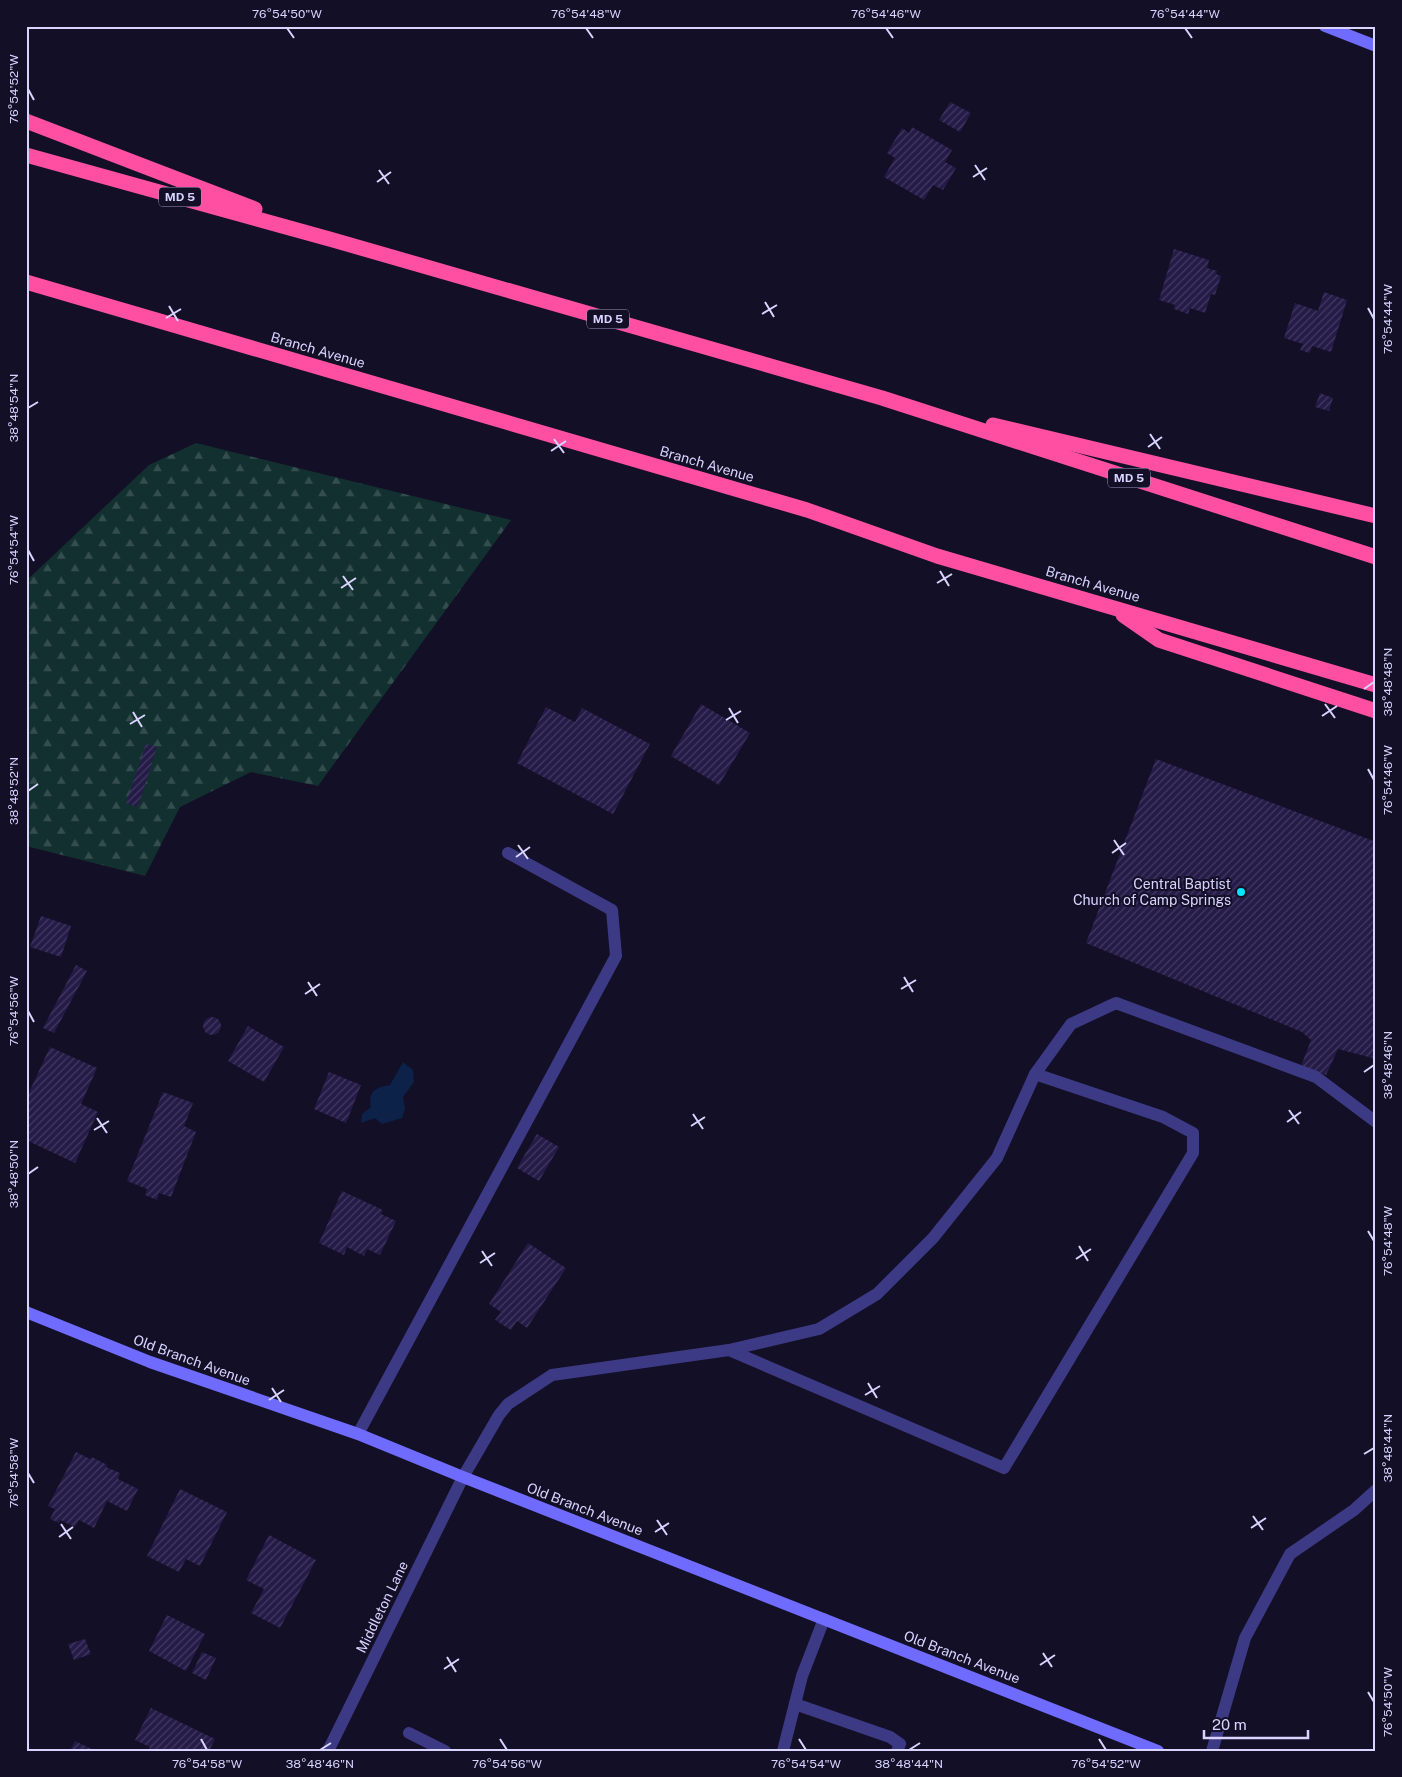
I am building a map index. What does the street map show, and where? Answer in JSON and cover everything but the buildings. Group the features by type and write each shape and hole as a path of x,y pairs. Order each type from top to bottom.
{"highway":[{"path":"26,121 333,240"},
{"name":"MD 5","path":"26,155 333,240 882,398 1376,557"},
{"name":"Branch Avenue","path":"26,282 807,510 937,556 1376,685"},
{"path":"882,398 1376,516"},
{"path":"1112,607 1159,640 1376,711"}],"street":[{"path":"1325,26 1376,46"},
{"path":"358,1434 616,956 612,910 508,853"},
{"name":"Middleton Lane","path":"328,1751 463,1477 498,1415 508,1404 552,1375 729,1350 819,1329 877,1294 933,1238 997,1158 1035,1074 1071,1024 1116,1004 1316,1077 1376,1122"},
{"path":"729,1350 1004,1468 1192,1153 1193,1133 1163,1117 1035,1074"},
{"name":"Old Branch Avenue","path":"26,1312 150,1362 358,1434 1158,1751"},
{"path":"1212,1751 1245,1638 1290,1554 1354,1510 1376,1490"},
{"path":"783,1751 802,1676 824,1619"},
{"path":"795,1704 890,1737 900,1744 897,1751"},
{"path":"409,1733 445,1751"}],"green space":[{"path":"196,443 511,520 318,786 251,772 180,807 145,876 26,846 26,581 149,465"}],"water":[{"path":"403,1062 413,1070 414,1082 403,1097 405,1108 402,1118 382,1124 375,1118 361,1123 362,1114 371,1107 370,1102 374,1091 380,1087 390,1085"}],"place":[{"name":"Central Baptist Church of Camp Springs","path":"1241,892"}]}
